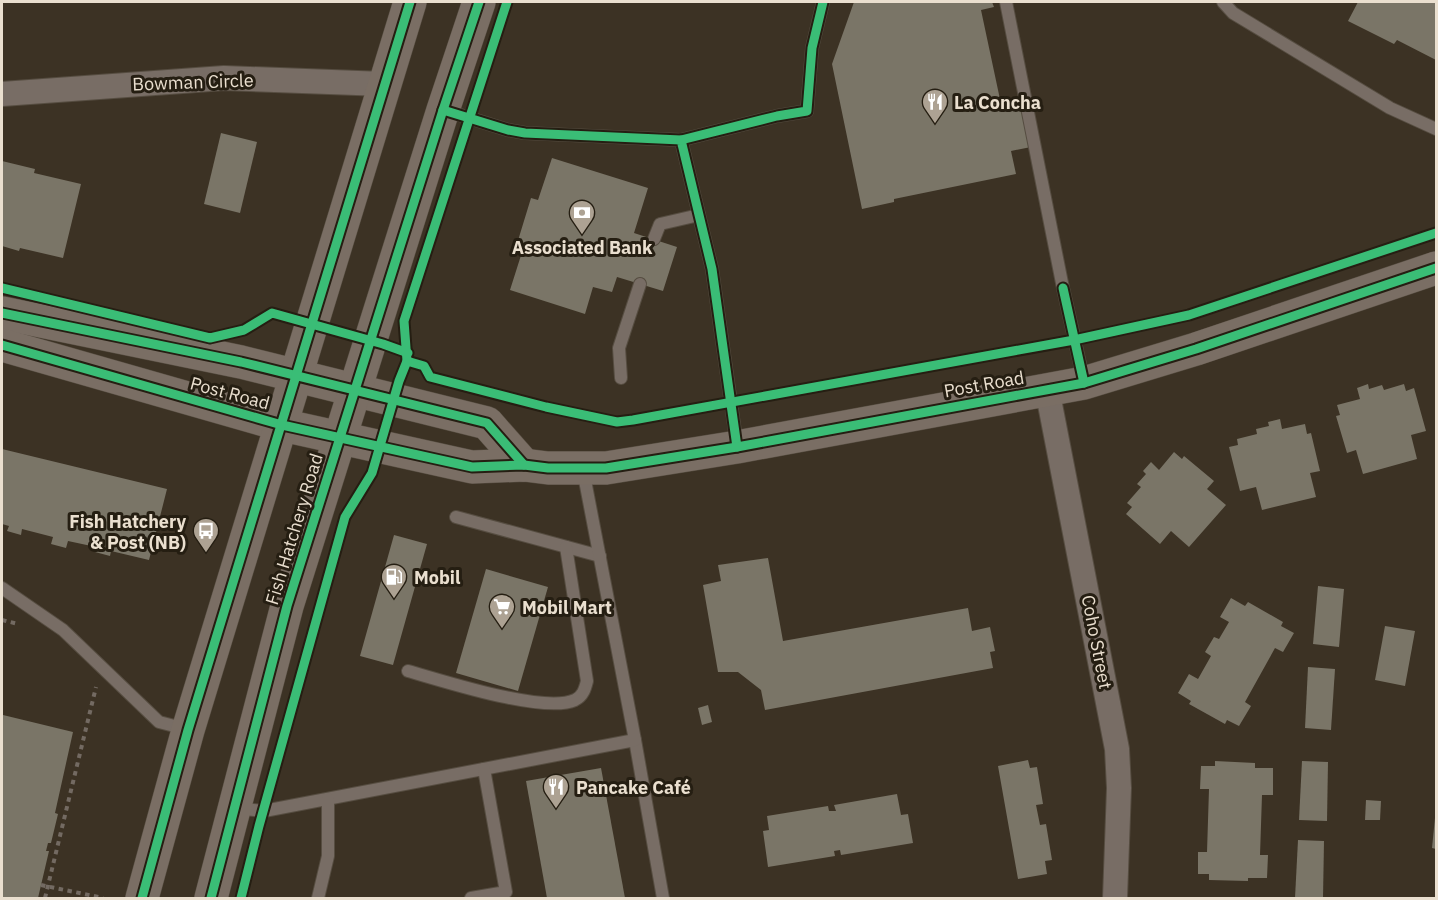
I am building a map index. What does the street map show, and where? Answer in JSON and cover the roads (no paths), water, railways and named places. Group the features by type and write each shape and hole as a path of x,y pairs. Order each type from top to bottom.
{"street":[{"path":"142,898 188,730 410,2"},
{"name":"Fish Hatchery Road","path":"211,898 287,606 479,2"},
{"name":"Bowman Circle","path":"2,94 224,78 384,84"},
{"name":"Post Road","path":"2,345 282,425 472,467 524,465 582,469 624,465 737,447 1084,383 1196,349 1437,268"},
{"name":"Post Road","path":"2,313 241,362 487,423 524,465"},
{"name":"Coho Street","path":"1047,389 1117,749 1119,788 1115,898"}],"lane":[{"path":"443,110 525,133 681,140 777,116 807,111 812,48 824,2"},
{"path":"1006,2 1084,383"},
{"path":"1223,2 1233,13 1390,108 1437,129"},
{"path":"681,140 712,269 737,447"},
{"path":"654,239 660,224 699,215"},
{"path":"621,378 619,348 640,284"},
{"path":"582,469 635,740 663,898"},
{"path":"456,518 600,556"},
{"path":"408,671 536,703 563,703 581,696 587,681 566,547"},
{"path":"2,588 63,630 159,722 188,730"},
{"path":"234,807 264,811 635,740"},
{"path":"471,898 506,892 484,769"},
{"path":"318,898 328,856 328,799"}],"place":[{"name":"La Concha","path":"935,125"},
{"name":"Associated Bank","path":"582,236"},
{"name":"Fish Hatchery & Post (NB)","path":"206,554"},
{"name":"Mobil","path":"394,600"},
{"name":"Mobil Mart","path":"502,630"},
{"name":"Pancake Café","path":"556,810"}]}
